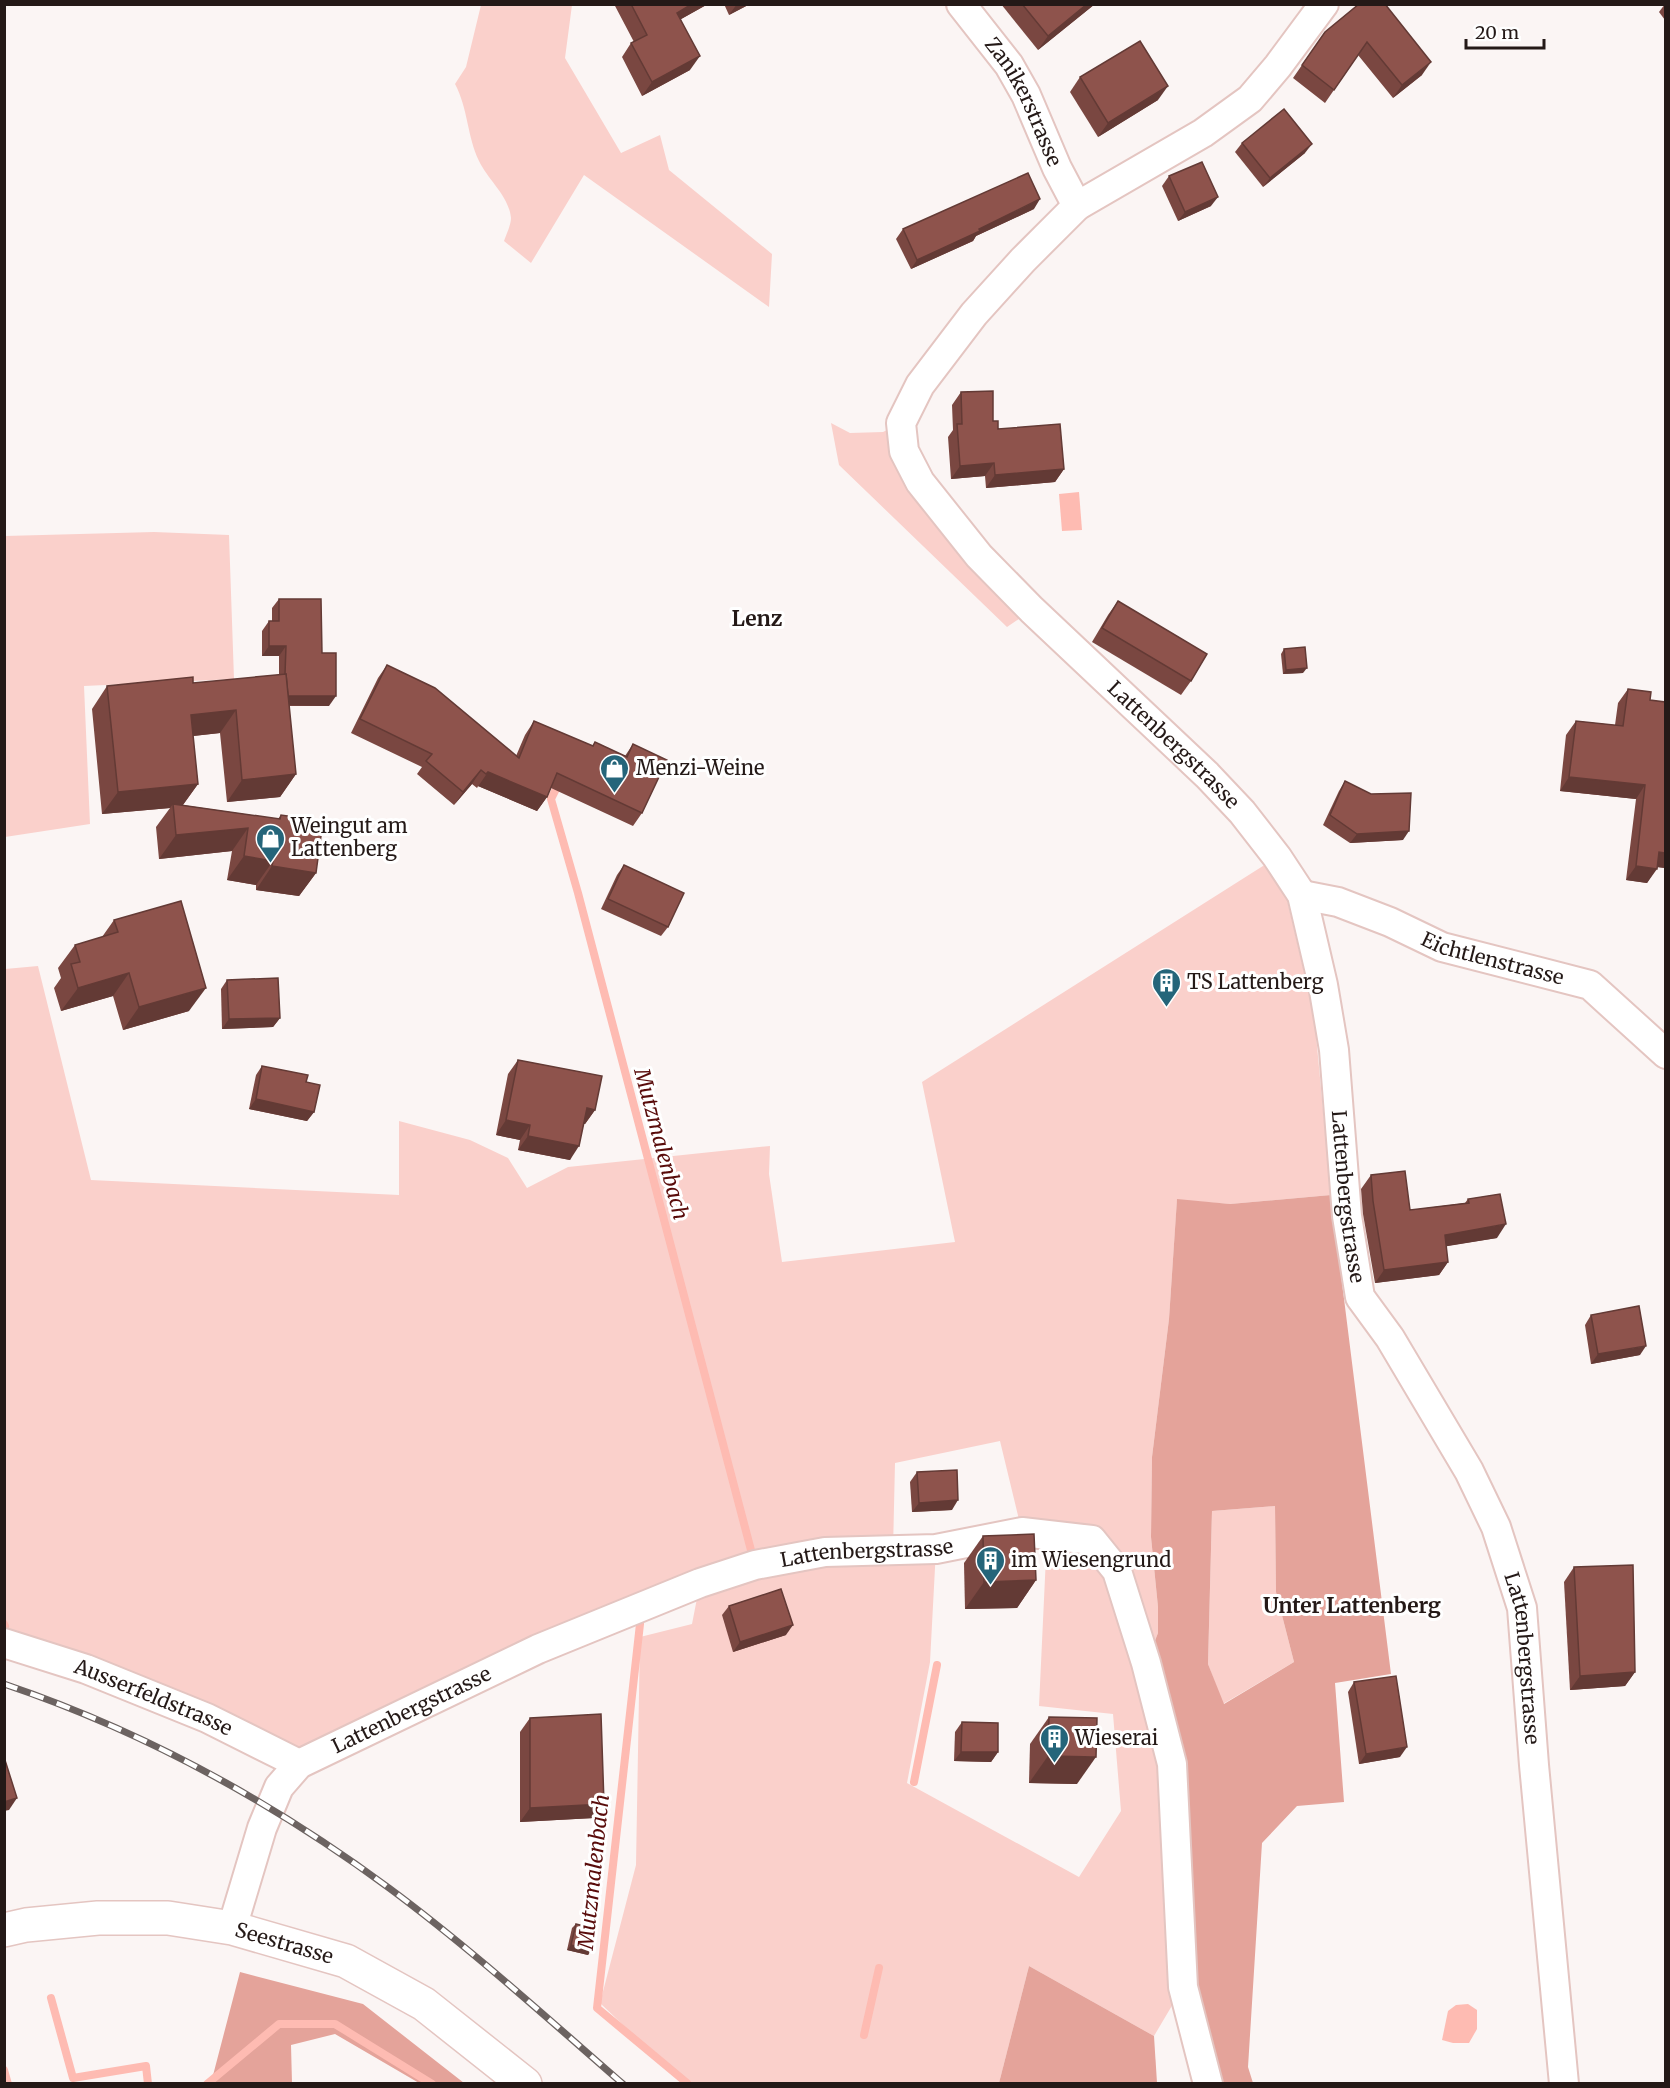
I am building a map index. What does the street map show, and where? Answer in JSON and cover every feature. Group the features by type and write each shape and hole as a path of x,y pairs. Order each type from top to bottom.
{"main road":[{"name":"Seestrasse","path":"4,1930 26,1925 98,1918 168,1918 232,1928 346,1961 424,2004 525,2084"}],"street":[{"name":"Zanikerstrasse","path":"961,4 1009,65 1026,95 1057,168 1077,206"},
{"path":"1077,206 1203,133 1250,99 1278,66 1324,4"},
{"name":"Lattenbergstrasse","path":"1077,206 1023,260 974,314 920,385 901,423 904,451 920,482 979,556 1032,610 1207,775 1242,812 1277,857 1302,895 1323,985 1334,1050 1347,1216 1360,1297 1390,1338 1469,1470 1496,1527 1522,1608 1534,1765 1564,2084"},
{"name":"Eichtlenstrasse","path":"1302,895 1338,902 1390,922 1442,947 1590,985 1665,1054"},
{"name":"Lattenbergstrasse","path":"299,1764 538,1649 700,1583 755,1565 825,1552 936,1549 1022,1532 1092,1540 1117,1571 1146,1663 1172,1764 1183,1987 1208,2084"},
{"name":"Ausserfeldstrasse","path":"4,1643 86,1669 207,1718 299,1764"},
{"path":"232,1928 251,1860 266,1818 279,1787 299,1764"}],"shaded area":[{"path":"481,5 572,5 565,58 621,153 660,135 669,170 772,254 769,307 584,175 531,263 504,241 511,221 509,210 502,195 479,161 463,103 455,84 466,67"},
{"path":"831,423 850,433 883,432 901,423 904,451 1032,610 1007,627 839,465"},
{"path":"1079,492 1082,530 1062,531 1059,494"},
{"path":"154,532 229,535 234,679 84,686 90,824 5,837 5,536"},
{"path":"1277,857 1314,1014 1331,1195 1230,1204 1177,1200 1169,1319 1152,1457 1151,1537 1158,1607 1158,1633 1146,1663 1183,1987 1154,2036 1029,1966 999,2083 684,2083 600,2003 636,1865 640,1637 692,1624 700,1583 299,1764 5,1643 5,969 38,966 91,1180 399,1195 399,1121 470,1140 508,1158 527,1188 568,1167 770,1146 769,1174 782,1262 955,1242 922,1082","holes":["1000,1441 1022,1532 1047,1535 1039,1706 1113,1714 1121,1811 1079,1877 907,1783 930,1662 936,1549 893,1550 895,1463"]},
{"path":"1331,1195 1391,1674 1335,1683 1344,1802 1297,1806 1262,1843 1248,2067 1253,2083 1208,2083 1146,1663 1158,1633 1158,1607 1151,1537 1152,1457 1169,1319 1177,1199 1230,1204","holes":["1275,1506 1276,1592 1294,1662 1224,1704 1208,1664 1212,1511"]},
{"path":"1275,1506 1276,1592 1294,1662 1223,1704 1208,1664 1212,1511"},
{"path":"1029,1966 1154,2036 1157,2083 999,2083"},
{"path":"240,1972 363,2004 464,2083 419,2083 335,2034 291,2045 292,2083 211,2083"},
{"path":"1468,2004 1477,2010 1477,2029 1469,2043 1442,2040 1448,2011 1456,2005"}],"building":[{"path":"631,4 692,4 677,13 700,56 652,82 631,43 647,35"},
{"path":"1022,4 1087,4 1048,36"},
{"path":"1359,4 1385,4 1431,62 1402,85 1367,42 1334,90 1302,65 1325,32"},
{"path":"1140,41 1168,86 1108,123 1080,77"},
{"path":"1284,109 1312,144 1270,178 1242,143"},
{"path":"1202,162 1218,197 1185,212 1169,176"},
{"path":"1028,173 1040,199 979,229 980,231 917,260 903,229"},
{"path":"993,391 993,421 998,421 998,429 1060,424 1064,469 995,475 994,463 960,466 957,424 962,424 961,392"},
{"path":"279,599 321,599 322,653 336,653 336,696 288,696 285,674 286,646 269,646 269,621 279,621"},
{"path":"1118,601 1207,654 1191,681 1102,628"},
{"path":"1305,647 1307,668 1286,670 1284,649"},
{"path":"387,665 435,688 519,758 534,721 593,746 595,742 627,757 633,744 667,760 642,813 557,773 547,797 488,772 486,774 481,770 463,792 426,761 432,754 360,719"},
{"path":"286,674 296,774 242,780 236,710 191,715 198,784 118,792 107,686 193,677 193,683"},
{"path":"1628,689 1651,692 1650,700 1665,702 1665,853 1659,852 1657,869 1636,866 1645,785 1569,777 1576,721 1623,726"},
{"path":"1345,781 1371,794 1411,793 1409,831 1357,834 1330,815"},
{"path":"173,804 280,819 281,815 323,821 316,873 272,866 273,861 244,856 248,828 176,835"},
{"path":"624,865 684,893 668,927 608,899"},
{"path":"181,901 206,988 139,1007 129,973 78,988 71,964 80,962 75,945 118,932 114,920"},
{"path":"278,978 280,1018 229,1019 227,980"},
{"path":"518,1060 602,1076 595,1110 587,1108 579,1146 528,1136 530,1125 506,1120"},
{"path":"262,1066 308,1075 306,1082 320,1085 314,1112 256,1099"},
{"path":"1405,1171 1410,1210 1469,1203 1468,1199 1500,1194 1506,1224 1445,1235 1448,1262 1384,1270 1371,1175"},
{"path":"1639,1306 1646,1346 1598,1354 1591,1315"},
{"path":"957,1470 958,1500 919,1503 917,1472"},
{"path":"1034,1534 1036,1580 984,1582 983,1536"},
{"path":"1633,1565 1635,1672 1580,1676 1574,1567"},
{"path":"781,1589 793,1625 740,1642 729,1606"},
{"path":"1396,1676 1407,1747 1366,1754 1354,1682"},
{"path":"601,1714 604,1804 530,1808 530,1718"},
{"path":"1049,1717 1097,1718 1096,1757 1048,1756"},
{"path":"962,1722 998,1723 998,1752 961,1752"},
{"path":"4,1757 17,1798 4,1802"},
{"path":"576,1924 596,1929 591,1950 571,1945"}],"waterway":[{"name":"Mutzmalenbach","path":"559,783 551,799 578,893 752,1554"},
{"name":"Mutzmalenbach","path":"640,1624 597,2008 687,2083"},
{"path":"914,1782 937,1665"},
{"path":"864,2035 879,1968"},
{"path":"51,1998 73,2078 146,2066 148,2084"},
{"path":"207,2084 279,2024 335,2024 432,2084"},
{"path":"4,2070 8,2084"}],"railway":[{"path":"4,1684 106,1723 156,1746 299,1826 389,1888 449,1935 508,1983 623,2084"}],"place":[{"name":"Menzi-Weine","path":"615,794"},
{"name":"Weingut am Lattenberg","path":"270,864"},
{"name":"TS Lattenberg","path":"1166,1008"},
{"name":"im Wiesengrund","path":"990,1586"},
{"name":"Wieserai","path":"1054,1764"}],"district":[{"name":"Lenz","path":"757,619"},
{"name":"Unter Lattenberg","path":"1352,1606"}]}
